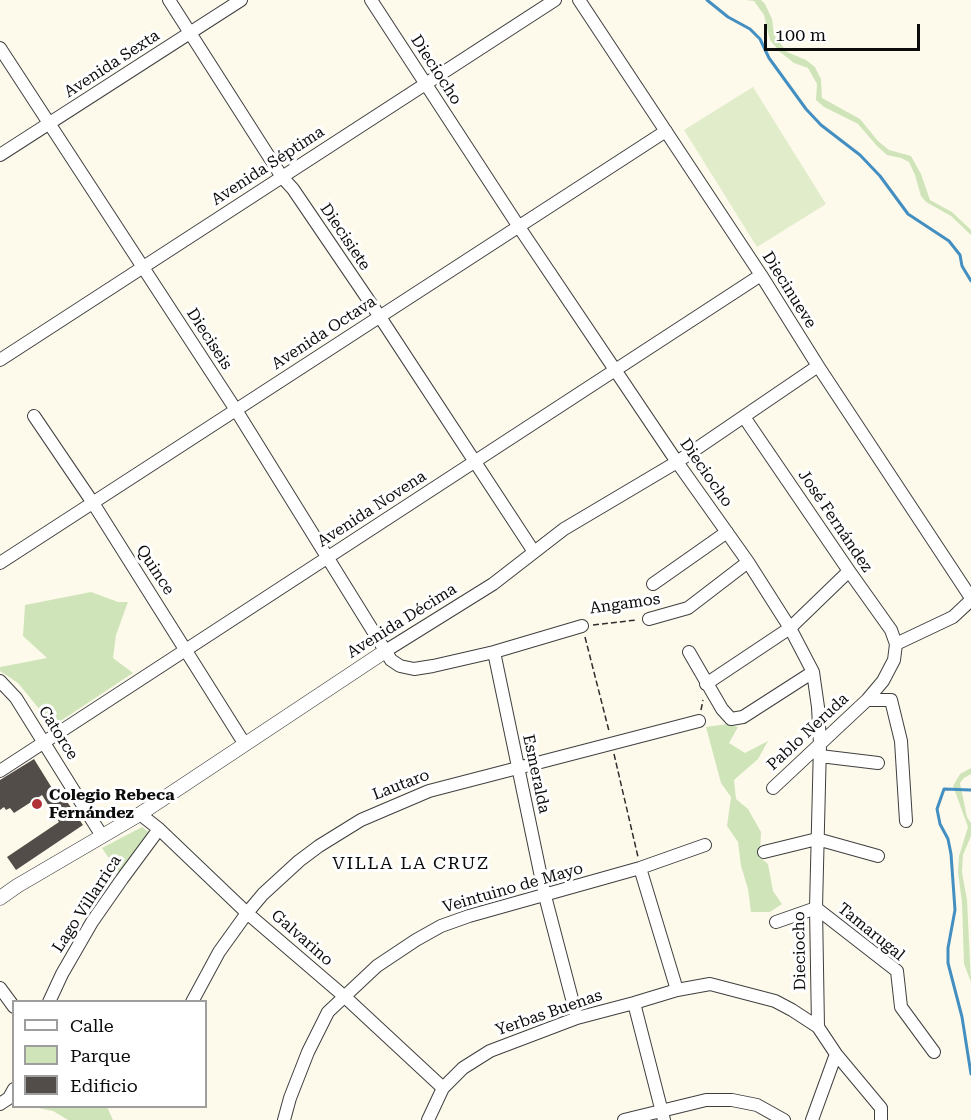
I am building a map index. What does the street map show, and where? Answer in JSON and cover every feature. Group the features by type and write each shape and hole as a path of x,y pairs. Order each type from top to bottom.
{"street":[{"name":"Diecisiete","path":"169,0 282,177 293,189 380,317 534,552"},
{"name":"Avenida Sexta","path":"0,155 241,0"},
{"name":"Dieciocho","path":"371,0 519,227 677,462 748,562 790,628 813,672 818,707 820,750 816,908 818,1027"},
{"name":"Avenida Séptima","path":"0,360 555,0"},
{"name":"Diecinueve","path":"579,0 971,599"},
{"name":"Dieciseis","path":"0,48 236,410 387,650"},
{"name":"Avenida Octava","path":"0,563 666,131"},
{"name":"Avenida Novena","path":"0,771 761,275"},
{"name":"Avenida Décima","path":"0,898 140,814 244,743 493,584 564,529 677,462 818,366"},
{"name":"Quince","path":"34,416 93,503 244,743"},
{"name":"José Fernández","path":"744,417 891,630 896,644"},
{"path":"653,584 727,532"},
{"name":"Angamos","path":"649,619 688,608 748,562"},
{"path":"706,684 790,628 849,571"},
{"path":"896,644 953,617 971,599"},
{"name":"Angamos","path":"494,652 582,626"},
{"name":"Pablo Neruda","path":"773,788 820,750 867,700 883,681 894,660 896,644"},
{"path":"387,650 392,660 400,666 414,669 494,652"},
{"name":"Esmeralda","path":"494,652 545,896 577,1018"},
{"path":"689,652 722,710 731,719 743,717 813,672"},
{"name":"Catorce","path":"0,681 16,698 102,836"},
{"path":"867,700 891,700 901,741 906,821"},
{"name":"Lautaro","path":"193,1000 219,952 247,913 299,861 339,832 429,791 699,722"},
{"path":"820,750 878,763"},
{"name":"Galvarino","path":"140,814 443,1088"},
{"name":"Lago Villarrica","path":"50,1000 62,974 93,922 159,829"},
{"path":"764,852 817,839 878,856"},
{"name":"Veintuino de Mayo","path":"284,1120 308,1052 328,1012 377,966 416,940 469,916 640,868 705,845"},
{"path":"640,868 676,990"},
{"name":"Tamarugal","path":"776,922 816,908 897,971 901,1007 934,1052"},
{"name":"Yerbas Buenas","path":"428,1120 443,1088 463,1068 490,1051 577,1018 634,1004 676,990 710,984 732,989 775,1001 818,1027"},
{"path":"0,988 12,1004"},
{"path":"634,1004 663,1116"},
{"path":"818,1027 836,1054 881,1108 881,1120"},
{"path":"812,1120 836,1054"},
{"path":"0,1104 9,1098 12,1093"},
{"path":"624,1120 663,1116 706,1100 732,1100 758,1105 784,1120"}],"path":[{"name":"Angamos","path":"582,626 649,619"},
{"path":"699,722 706,684"}],"green space":[{"path":"745,0 761,0 772,19 774,35 787,52 806,60 815,67 821,79 822,98 860,119 878,141 889,150 911,156 921,174 930,200 952,212 971,230 971,235 951,216 926,202 921,196 909,162 887,155 858,124 824,107 816,100 817,84 808,68 794,63 780,52 770,40 764,15 754,1"},
{"path":"753,87 826,204 757,247 684,130"},
{"path":"91,592 118,602 128,602 116,635 113,658 133,673 53,726 18,683 0,671 0,667 47,658 23,636 25,605"},
{"path":"727,724 738,727 729,743 745,753 768,741 758,759 734,780 736,799 748,809 761,832 760,857 768,864 773,891 782,904 770,912 751,912 738,842 727,826 731,797 721,783 706,727"},
{"path":"971,768 971,774 960,783 967,817 971,823 971,836 963,855 962,872 967,900 971,982 964,964 962,903 958,872 959,856 968,827 953,786 960,774"},
{"path":"142,827 151,834 121,876 102,848"},
{"path":"38,1108 107,1108 113,1120 68,1120 53,1111"}],"building":[{"path":"34,759 55,793 59,790 83,825 16,870 7,857 59,822 42,795 14,813 10,808 6,810 4,807 0,810 0,780"}],"waterway":[{"path":"707,0 728,17 750,29 760,39 769,58 806,109 821,125 860,155 880,176 908,214 949,241 960,255 962,266 971,281"},
{"path":"971,790 944,789 937,809 951,854 955,910 948,948 948,963 962,1017 971,1074"}],"place":[{"name":"Colegio Rebeca Fernández","path":"37,804"}],"district":[{"name":"VILLA LA CRUZ","path":"411,864"}]}
